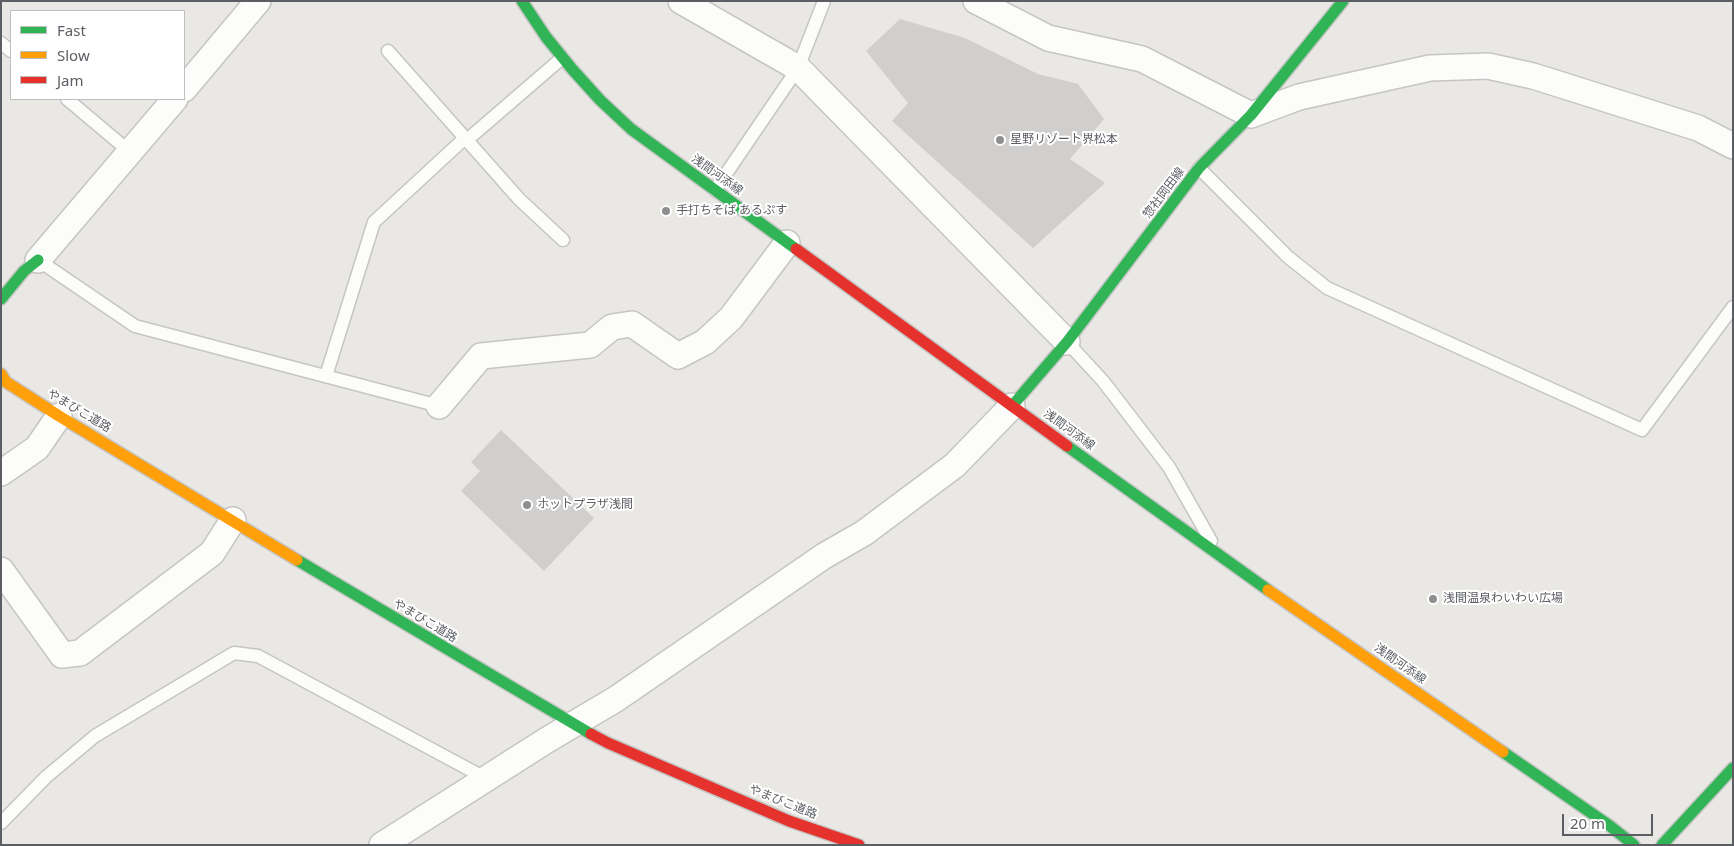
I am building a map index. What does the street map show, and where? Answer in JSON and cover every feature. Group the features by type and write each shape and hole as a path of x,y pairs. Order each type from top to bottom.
{"main road":[{"name":"浅間河添線","path":"522,1 537,26 562,58 597,98 631,129 1220,557 1610,826 1634,845"},
{"name":"惣社岡田線","path":"1012,406 1067,342 1199,168 1252,114 1343,1"},
{"path":"1,299 24,271 38,260"},
{"name":"やまびこ道路","path":"1,374 6,382 59,416 572,724 608,743 789,821 859,845"},
{"path":"1662,845 1733,768"}],"street":[{"path":"185,88 258,1"},
{"path":"681,1 798,68 1067,342"},
{"path":"976,1 1048,38 1142,59 1252,114 1300,97 1430,68 1488,66 1533,76 1698,128 1733,146"},
{"path":"38,260 174,100"},
{"path":"440,406 481,356 590,345 612,327 632,324 678,356 705,342 731,318 787,243"},
{"path":"382,845 616,698 824,556 864,534 955,465 1012,406"},
{"path":"1,473 38,448 59,416"},
{"path":"1,570 62,655 80,653 212,553 233,520"}],"lane":[{"path":"715,190 798,68 824,1"},
{"path":"388,51 519,199 563,240"},
{"path":"326,376 374,222 466,139 562,58"},
{"path":"68,100 130,152"},
{"path":"1199,168 1288,257 1327,288 1642,430 1733,307"},
{"path":"38,260 135,326 440,406"},
{"path":"1067,342 1103,381 1169,467 1220,557"},
{"path":"1,823 46,777 95,736 234,653 258,656 487,779"}],"building":[{"name":"星野リゾート界松本","path":"900,19 965,38 1038,74 1078,84 1104,119 1070,159 1105,183 1033,248 892,121 908,103 866,51"},
{"name":"ホットプラザ浅間","path":"501,430 594,518 544,571 461,491 480,471 471,462"}],"traffic: fast":[{"path":"522,1 546,37 572,69 600,100 631,129 796,249"},
{"path":"1012,406 1067,342 1199,168 1251,115 1343,1"},
{"path":"1,299 24,271 38,260"},
{"path":"1067,446 1268,590"},
{"path":"297,560 591,734"},
{"path":"1503,752 1610,826 1634,845"},
{"path":"1662,845 1733,768"}],"traffic: slow":[{"path":"1,374 6,382 59,416 297,560"},
{"path":"1268,590 1503,752"}],"traffic: jam":[{"path":"796,249 1067,446"},
{"path":"591,734 789,821 859,845"}],"place":[{"name":"星野リゾート界松本","path":"1000,140"},
{"name":"手打ちそば あるぷす","path":"666,211"},
{"name":"ホットプラザ浅間","path":"527,505"},
{"name":"浅間温泉わいわい広場","path":"1433,599"}]}
